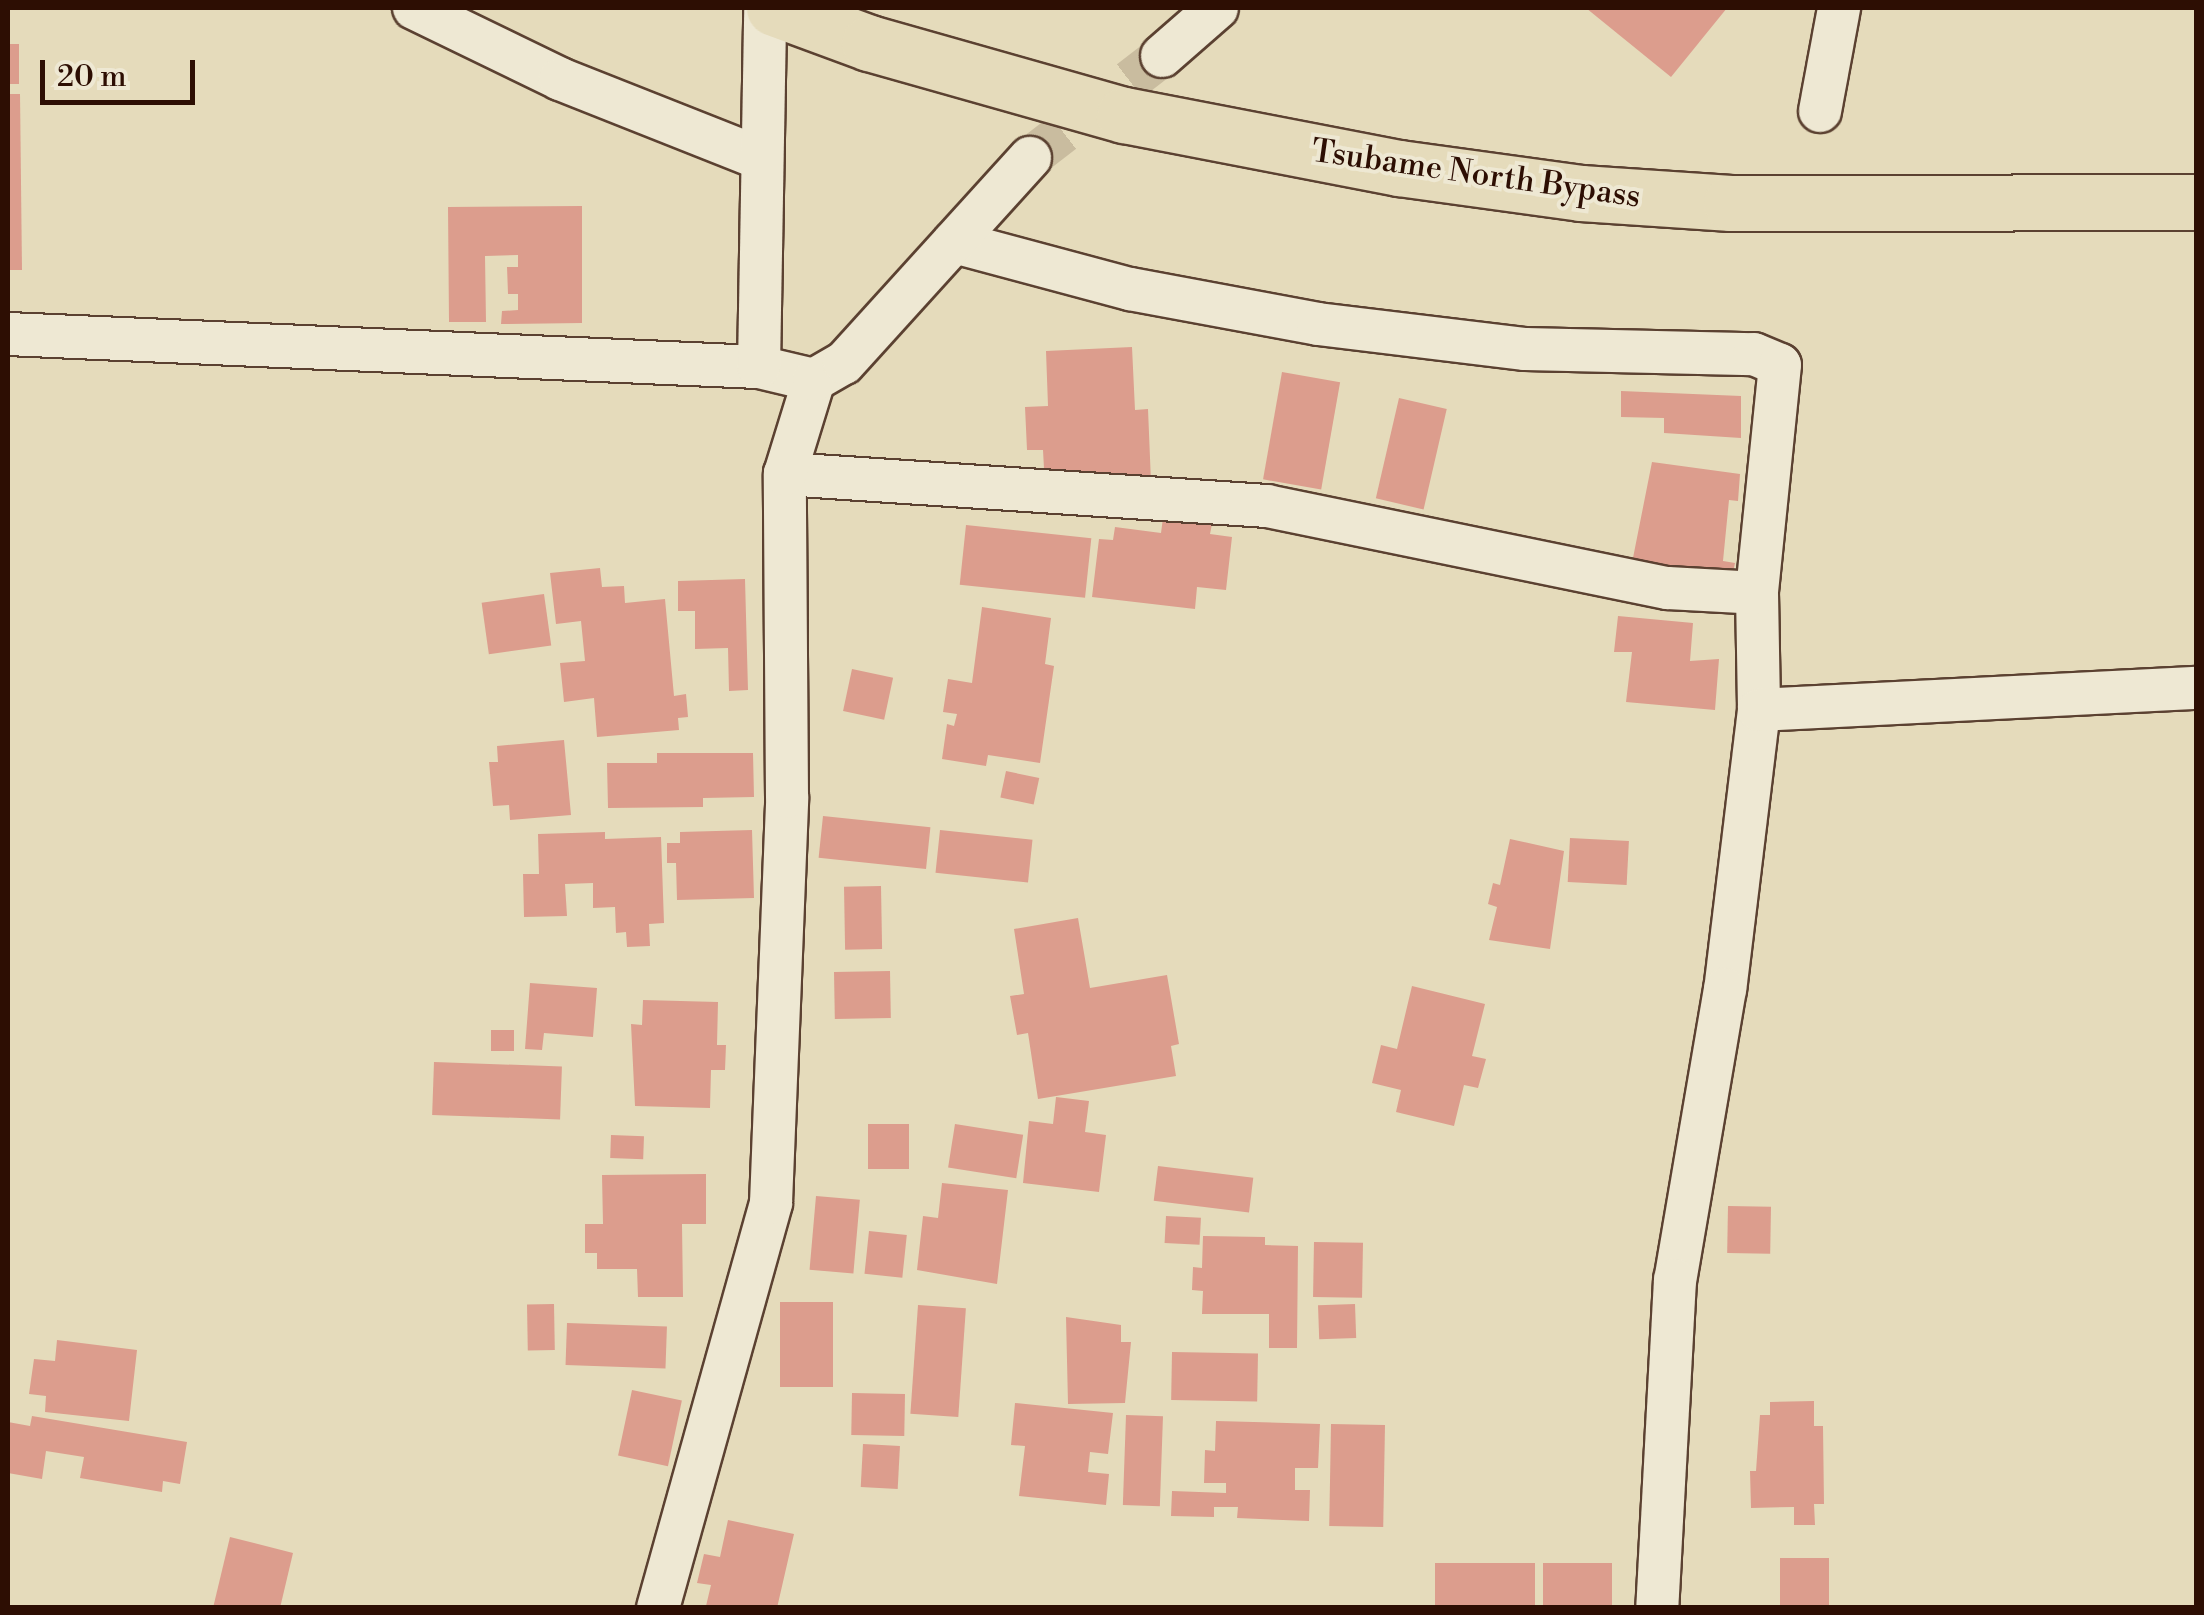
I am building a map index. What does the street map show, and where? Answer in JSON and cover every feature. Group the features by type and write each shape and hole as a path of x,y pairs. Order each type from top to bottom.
{"highway":[{"name":"Tsubame North Bypass","path":"774,8 869,43 1124,115 1399,168 1580,193 1731,204 2196,202"}],"street":[{"path":"414,8 560,80 762,159"},
{"path":"758,367 765,8"},
{"path":"1162,56 1217,8"},
{"path":"1820,111 1839,8"},
{"path":"8,334 758,367 814,380 844,363 1030,158"},
{"path":"954,242 1130,288 1318,324 1525,349 1754,354 1780,365 1757,593 1759,710 1724,989 1674,1280 1657,1608"},
{"path":"658,1608 772,1203 787,797 786,474 814,380"},
{"path":"786,474 1266,506 1668,588 1757,593"},
{"path":"1759,710 2196,688"}],"building":[{"path":"1586,8 1727,8 1671,77"},
{"path":"8,44 19,44 19,84 8,84"},
{"path":"8,94 20,94 22,270 8,270"},
{"path":"582,206 582,323 501,324 502,311 518,310 518,294 508,294 507,267 518,267 518,255 485,256 486,322 449,322 448,207"},
{"path":"1132,347 1135,410 1148,409 1151,482 1045,487 1043,450 1027,450 1025,407 1048,406 1046,351"},
{"path":"1282,372 1340,382 1321,490 1263,479"},
{"path":"1621,391 1741,396 1741,438 1664,433 1664,418 1621,417"},
{"path":"1399,398 1447,409 1424,509 1376,498"},
{"path":"1652,462 1740,474 1738,501 1729,500 1723,561 1735,563 1730,586 1631,568"},
{"path":"1163,518 1212,524 1210,534 1232,537 1226,590 1197,587 1195,609 1092,597 1099,539 1113,540 1115,527 1161,533"},
{"path":"966,525 1091,538 1085,598 960,585"},
{"path":"600,568 602,587 624,586 625,603 665,599 674,696 686,694 688,717 678,718 679,730 597,737 594,698 564,702 560,663 585,661 581,621 556,624 550,573"},
{"path":"745,579 748,690 729,691 728,648 695,649 695,611 678,611 678,581"},
{"path":"544,594 551,645 489,654 482,603"},
{"path":"982,607 1051,618 1045,664 1054,666 1040,763 988,755 986,766 942,759 947,724 954,726 957,714 943,712 948,679 972,683"},
{"path":"1618,616 1693,623 1690,661 1719,659 1715,710 1626,702 1632,652 1614,652"},
{"path":"852,669 893,678 884,720 843,711"},
{"path":"564,740 571,815 510,820 509,805 493,806 489,762 498,762 497,746"},
{"path":"657,753 753,753 754,797 703,798 703,807 608,808 607,763 657,763"},
{"path":"1006,771 1039,778 1034,804 1000,797"},
{"path":"823,816 930,827 926,869 819,858"},
{"path":"752,830 754,898 677,900 676,863 667,863 667,843 680,843 680,832"},
{"path":"940,830 1032,840 1028,882 936,873"},
{"path":"605,832 605,839 661,837 664,923 649,924 650,946 627,947 626,932 616,933 615,907 593,908 593,883 565,884 567,916 524,917 523,874 539,874 538,834"},
{"path":"1570,838 1629,841 1627,885 1568,882"},
{"path":"1510,839 1564,851 1550,949 1489,940 1497,907 1488,904 1493,883 1500,885"},
{"path":"881,886 882,949 845,950 844,887"},
{"path":"1078,918 1090,988 1167,975 1179,1044 1171,1046 1176,1076 1038,1099 1028,1033 1017,1035 1010,996 1024,994 1014,929"},
{"path":"890,971 891,1018 835,1019 834,972"},
{"path":"530,983 597,988 593,1037 544,1033 542,1050 525,1049"},
{"path":"1412,986 1485,1004 1472,1056 1486,1059 1478,1088 1464,1085 1454,1126 1396,1112 1401,1090 1372,1083 1381,1045 1397,1049"},
{"path":"643,1000 718,1002 717,1045 726,1045 725,1070 711,1070 710,1108 635,1106 631,1024 642,1025"},
{"path":"491,1030 514,1030 514,1051 491,1051"},
{"path":"434,1062 562,1066 560,1119 432,1115"},
{"path":"1056,1097 1089,1101 1085,1132 1106,1135 1099,1192 1023,1183 1029,1121 1053,1124"},
{"path":"868,1124 909,1124 909,1169 868,1169"},
{"path":"955,1124 1023,1135 1016,1178 948,1167"},
{"path":"611,1135 644,1136 643,1159 610,1158"},
{"path":"1158,1166 1253,1178 1249,1212 1154,1201"},
{"path":"706,1174 706,1224 682,1224 683,1297 638,1297 637,1269 597,1269 597,1253 585,1253 585,1224 603,1224 602,1175"},
{"path":"942,1183 1008,1190 997,1284 917,1270 923,1216 938,1218"},
{"path":"816,1196 860,1200 853,1274 810,1270"},
{"path":"1728,1206 1771,1207 1770,1254 1727,1253"},
{"path":"1166,1216 1201,1218 1200,1245 1165,1243"},
{"path":"869,1231 907,1235 902,1278 865,1274"},
{"path":"1203,1236 1265,1237 1265,1245 1298,1246 1297,1348 1269,1348 1269,1314 1202,1314 1203,1291 1192,1290 1193,1267 1202,1268"},
{"path":"1314,1242 1363,1243 1362,1298 1313,1297"},
{"path":"780,1302 833,1302 833,1387 780,1387"},
{"path":"527,1304 554,1304 555,1350 528,1350"},
{"path":"1355,1304 1356,1338 1319,1339 1318,1305"},
{"path":"918,1305 966,1308 958,1417 910,1414"},
{"path":"1066,1317 1121,1325 1121,1342 1131,1342 1125,1403 1068,1404"},
{"path":"567,1323 667,1326 665,1368 566,1365"},
{"path":"57,1340 137,1350 129,1421 45,1412 46,1396 29,1394 34,1359 55,1361"},
{"path":"1172,1352 1258,1354 1257,1401 1171,1400"},
{"path":"632,1390 682,1401 668,1466 618,1456"},
{"path":"852,1393 905,1394 904,1436 851,1435"},
{"path":"1814,1401 1814,1426 1823,1426 1824,1504 1814,1504 1815,1525 1794,1525 1794,1507 1751,1508 1750,1471 1756,1471 1760,1415 1770,1415 1770,1402"},
{"path":"1015,1403 1113,1413 1108,1454 1090,1452 1088,1472 1109,1474 1106,1505 1019,1496 1025,1446 1011,1445"},
{"path":"1126,1415 1163,1416 1160,1506 1123,1505"},
{"path":"32,1416 187,1442 180,1484 163,1481 162,1492 80,1478 84,1457 46,1451 42,1479 8,1473 8,1422 30,1426"},
{"path":"1216,1421 1320,1424 1318,1468 1295,1468 1295,1490 1310,1490 1309,1521 1237,1518 1238,1507 1214,1507 1214,1517 1171,1516 1172,1491 1226,1493 1226,1483 1204,1483 1205,1450 1215,1451"},
{"path":"1331,1424 1385,1425 1383,1527 1329,1526"},
{"path":"863,1444 900,1446 898,1489 861,1487"},
{"path":"728,1520 794,1534 777,1608 706,1606 711,1585 697,1583 704,1554 720,1557"},
{"path":"230,1537 293,1553 280,1608 213,1608"},
{"path":"1780,1558 1829,1558 1829,1606 1780,1606"},
{"path":"1435,1563 1535,1563 1535,1608 1435,1608"},
{"path":"1543,1563 1612,1563 1612,1608 1543,1608"}],"tunnel":[{"path":"1030,158 1162,56"}]}
